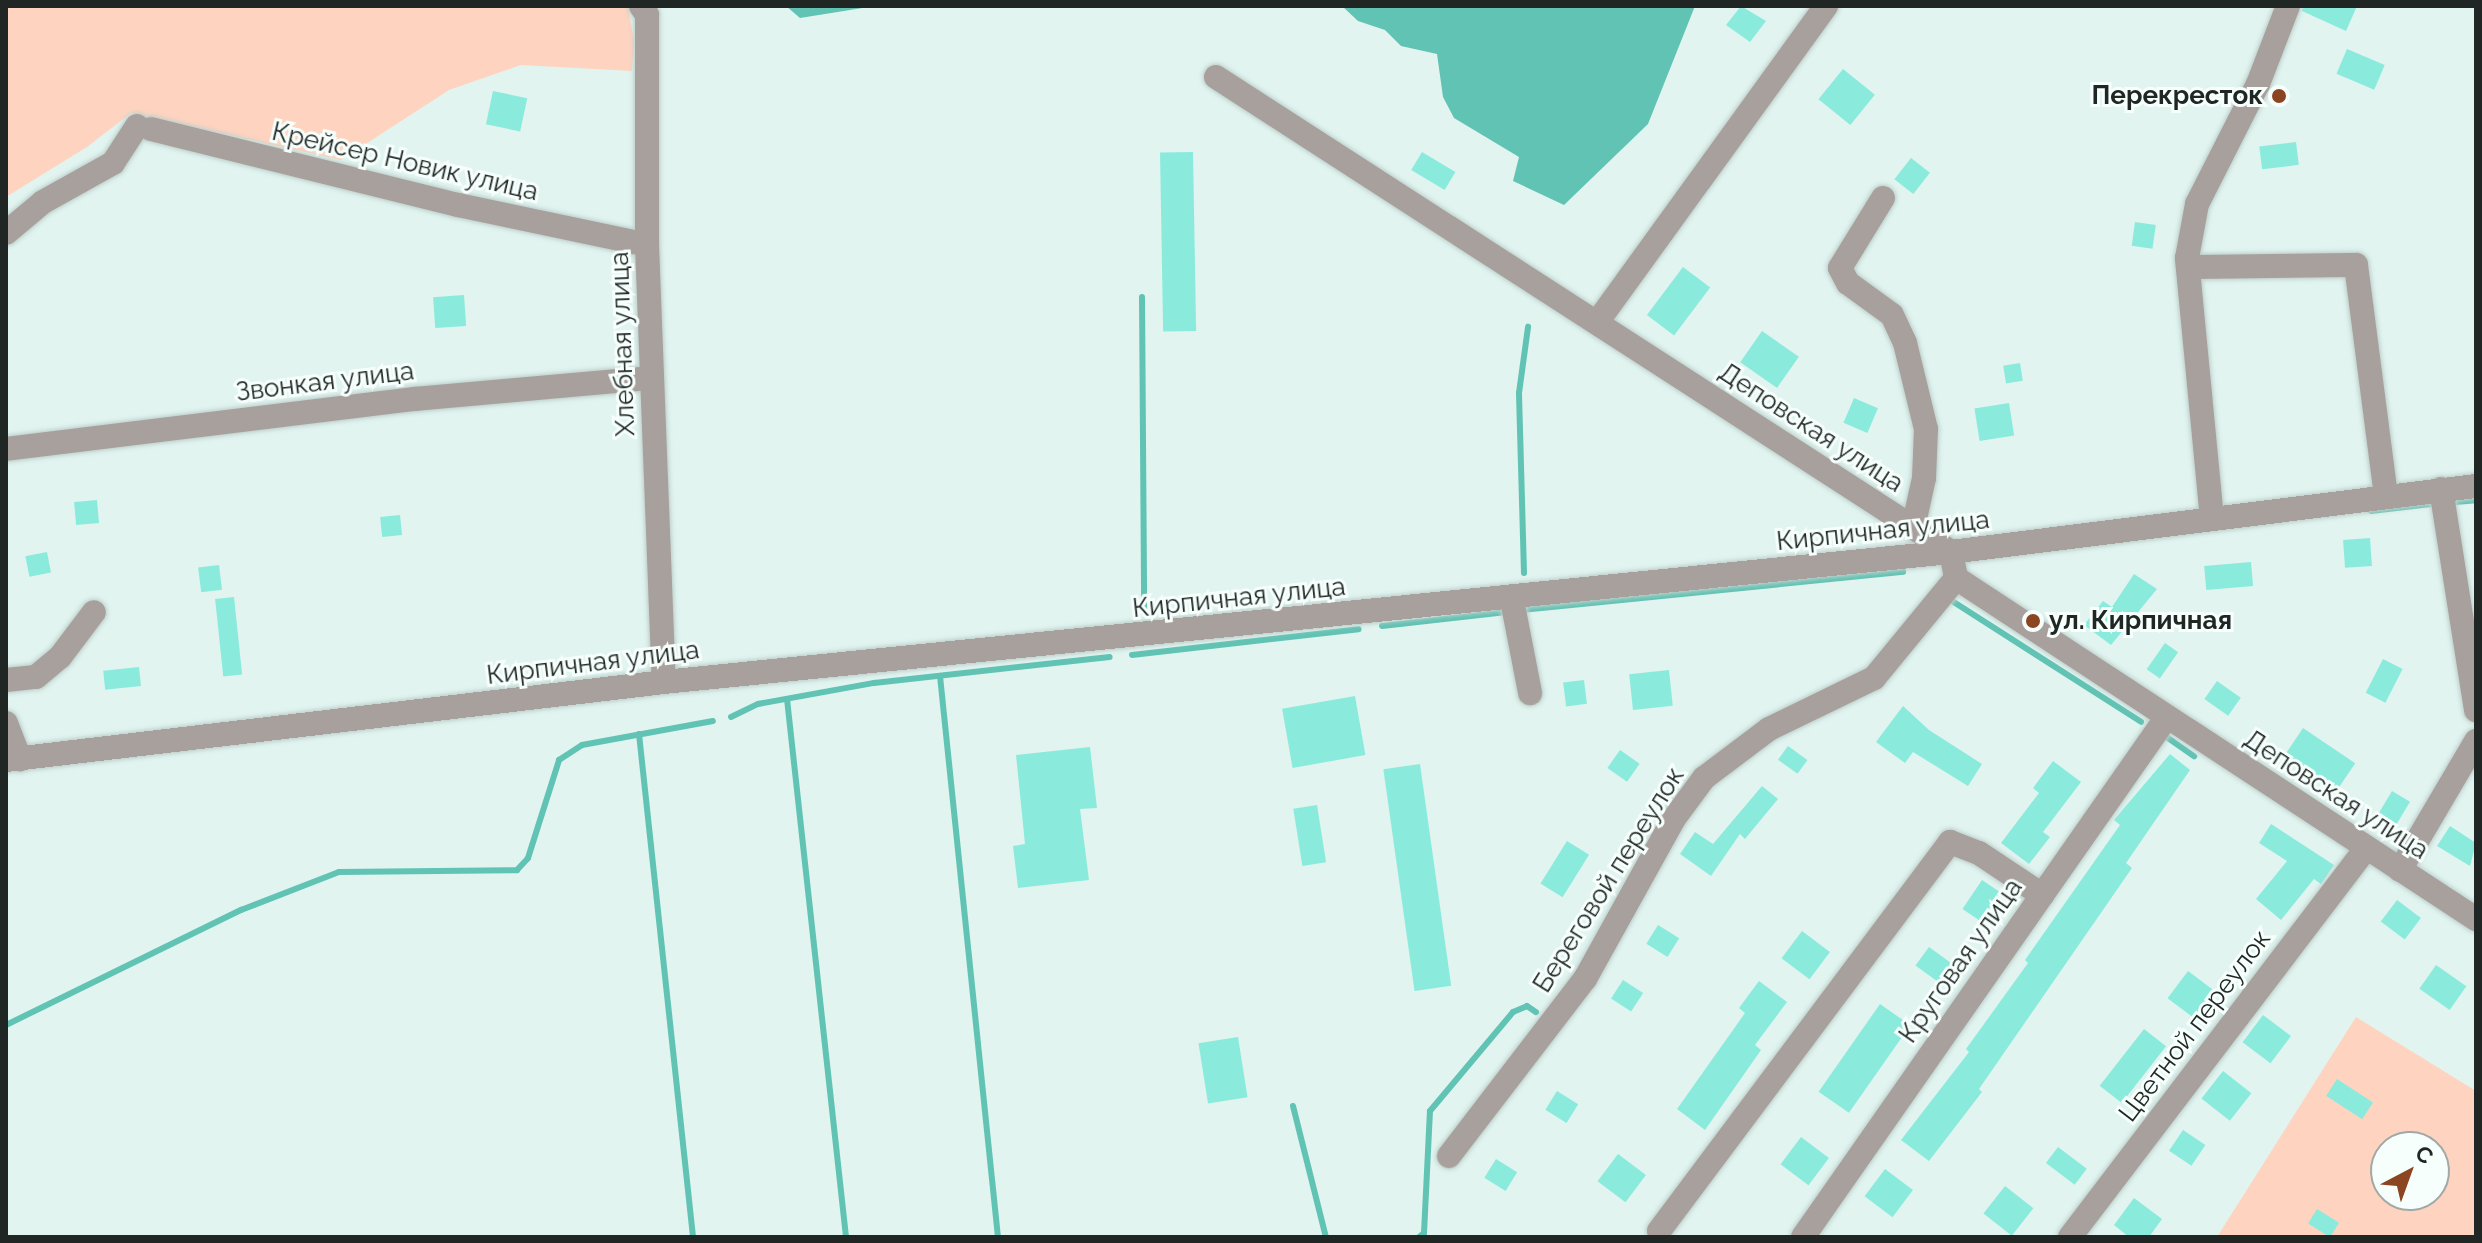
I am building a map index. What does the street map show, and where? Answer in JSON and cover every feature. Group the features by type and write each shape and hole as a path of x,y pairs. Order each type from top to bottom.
{"street":[{"name":"Хлебная улица","path":"641,6 647,15 647,245 664,682"},
{"path":"1598,321 1826,6"},
{"path":"2212,519 2188,267 2197,204 2258,84 2288,6"},
{"name":"Деповская улица","path":"1216,77 1598,321 1951,552"},
{"name":"Крейсер Новик улица","path":"6,233 43,202 113,163 144,128 458,205 647,245"},
{"path":"1883,198 1840,268 1848,283 1892,315 1905,343 1926,429 1924,478 1913,528"},
{"path":"2188,267 2356,265 2386,496"},
{"name":"Звонкая улица","path":"6,449 415,399 651,378"},
{"name":"Кирпичная улица","path":"13,759 664,682 1512,600 1951,552 2476,486"},
{"path":"2441,489 2476,710"},
{"path":"1951,552 1956,578"},
{"name":"Деповская улица","path":"1956,578 2476,919"},
{"name":"Береговой переулок","path":"1449,1156 1585,979 1673,820 1704,778 1769,729 1874,678 1956,578"},
{"path":"1512,600 1530,693"},
{"path":"6,680 36,677 60,657 94,612"},
{"name":"Круговая улица","path":"1803,1237 2166,718"},
{"path":"6,723 13,759"},
{"path":"2400,870 2476,741"},
{"path":"1659,1231 1950,842 1979,853 2042,895"},
{"name":"Цветной переулок","path":"2070,1237 2366,849"}],"shaded area":[{"path":"6,6 628,6 634,41 632,71 521,65 449,90 341,160 131,113 87,147 6,197"},
{"path":"786,6 875,6 800,18"},
{"path":"1342,6 1695,6 1648,124 1564,205 1513,181 1519,157 1454,118 1443,97 1437,54 1401,46 1385,30 1358,21"},
{"path":"2356,1017 2476,1091 2476,1237 2217,1237"}],"building":[{"path":"1741,6 1766,21 1750,42 1726,25"},
{"path":"2303,6 2357,6 2346,31 2302,11"},
{"path":"2347,49 2385,65 2374,90 2336,74"},
{"path":"1843,69 1875,95 1850,125 1818,99"},
{"path":"493,91 527,98 520,132 486,124"},
{"path":"2296,142 2299,165 2262,169 2259,147"},
{"path":"1193,152 1196,331 1163,332 1160,153"},
{"path":"1422,152 1455,172 1445,190 1411,170"},
{"path":"1911,158 1930,173 1913,194 1894,179"},
{"path":"2135,222 2156,225 2152,249 2132,246"},
{"path":"1683,267 1710,287 1674,335 1647,315"},
{"path":"464,295 466,326 435,328 433,297"},
{"path":"1762,331 1799,357 1777,388 1740,362"},
{"path":"2020,363 2023,381 2006,383 2003,366"},
{"path":"1854,398 1878,408 1867,433 1843,423"},
{"path":"2009,403 2014,436 1980,441 1974,408"},
{"path":"97,500 99,523 76,525 74,502"},
{"path":"400,515 402,535 382,537 380,517"},
{"path":"2370,538 2372,566 2345,568 2343,540"},
{"path":"47,552 51,573 29,577 25,556"},
{"path":"2251,562 2253,586 2206,590 2204,566"},
{"path":"219,565 222,590 201,592 198,568"},
{"path":"2134,574 2157,589 2111,645 2084,625 2103,601 2112,607"},
{"path":"234,597 242,675 223,677 215,599"},
{"path":"2165,643 2178,652 2160,678 2147,669"},
{"path":"2383,659 2403,669 2385,703 2366,693"},
{"path":"139,667 141,686 105,690 103,671"},
{"path":"1669,670 1673,706 1633,710 1629,674"},
{"path":"1584,680 1587,704 1566,706 1563,683"},
{"path":"2217,681 2241,698 2228,716 2204,699"},
{"path":"1355,696 1365,755 1293,768 1282,709"},
{"path":"1903,706 1929,730 1982,764 1968,786 1913,752 1905,763 1876,742"},
{"path":"2303,728 2355,763 2337,790 2285,755"},
{"path":"1788,746 1807,760 1797,774 1778,760"},
{"path":"1090,747 1097,808 1080,809 1089,880 1018,888 1013,846 1025,844 1016,755"},
{"path":"1620,750 1640,764 1627,782 1607,768"},
{"path":"2170,754 2190,770 2126,863 2132,868 1979,1089 1982,1092 1929,1161 1901,1140 1969,1052 1966,1049 2028,963 2025,960 2120,825 2114,820"},
{"path":"2053,761 2081,782 2043,832 2050,837 2029,864 2001,843 2039,793 2033,788"},
{"path":"1420,764 1451,986 1415,991 1383,769"},
{"path":"1762,786 1778,799 1745,839 1740,834 1711,876 1680,854 1695,832 1713,844"},
{"path":"2392,791 2410,802 2396,825 2378,814"},
{"path":"1317,805 1326,862 1302,866 1293,809"},
{"path":"2271,824 2334,865 2321,884 2314,879 2281,920 2256,899 2287,861 2259,843"},
{"path":"2450,826 2476,843 2470,866 2437,846"},
{"path":"1567,841 1589,855 1563,897 1541,883"},
{"path":"1982,880 2000,892 1981,921 1962,909"},
{"path":"2397,900 2421,918 2405,940 2381,922"},
{"path":"1658,925 1679,938 1668,957 1646,944"},
{"path":"1802,931 1830,952 1809,979 1782,958"},
{"path":"1929,947 1957,967 1943,986 1915,966"},
{"path":"2436,965 2466,986 2450,1010 2419,989"},
{"path":"2188,971 2216,992 2195,1019 2168,998"},
{"path":"1623,980 1643,993 1631,1012 1611,998"},
{"path":"1759,981 1787,1002 1755,1045 1761,1050 1705,1130 1677,1109 1745,1013 1739,1008"},
{"path":"1880,1004 1910,1025 1849,1113 1819,1092"},
{"path":"2263,1015 2291,1036 2270,1063 2243,1042"},
{"path":"2144,1029 2166,1046 2122,1103 2100,1086"},
{"path":"1238,1037 1248,1097 1208,1104 1198,1043"},
{"path":"2223,1071 2251,1093 2230,1121 2201,1099"},
{"path":"2337,1079 2373,1102 2362,1119 2326,1096"},
{"path":"1557,1091 1578,1104 1567,1123 1545,1110"},
{"path":"2183,1130 2205,1145 2191,1166 2169,1151"},
{"path":"1801,1137 1829,1158 1808,1185 1781,1164"},
{"path":"2058,1147 2087,1169 2075,1185 2046,1163"},
{"path":"1618,1154 1646,1175 1625,1202 1598,1181"},
{"path":"1496,1159 1517,1172 1506,1191 1484,1178"},
{"path":"1885,1169 1913,1190 1892,1217 1865,1196"},
{"path":"2005,1186 2033,1208 2012,1236 1983,1214"},
{"path":"2134,1198 2162,1219 2149,1237 2129,1237 2114,1225"},
{"path":"2317,1209 2339,1223 2330,1237 2308,1223"}],"waterway":[{"path":"1142,297 1144,612"},
{"path":"1524,573 1519,393 1528,327"},
{"path":"2455,502 2476,500"},
{"path":"2371,511 2431,504"},
{"path":"1521,610 1903,572"},
{"path":"1949,599 2141,722"},
{"path":"1382,626 1506,612"},
{"path":"1132,655 1359,629"},
{"path":"731,717 758,704 874,683 1110,657"},
{"path":"940,676 998,1237"},
{"path":"787,699 846,1237"},
{"path":"6,1025 241,910 339,872 517,870 528,858 559,760 582,745 713,721"},
{"path":"639,734 693,1237"},
{"path":"2168,738 2194,756"},
{"path":"1419,1237 1424,1233 1430,1111 1513,1012 1527,1006 1536,1012"},
{"path":"1293,1106 1326,1237"}],"place":[{"name":"Перекресток","path":"2279,96"},
{"name":"ул. Кирпичная","path":"2033,621"}]}
